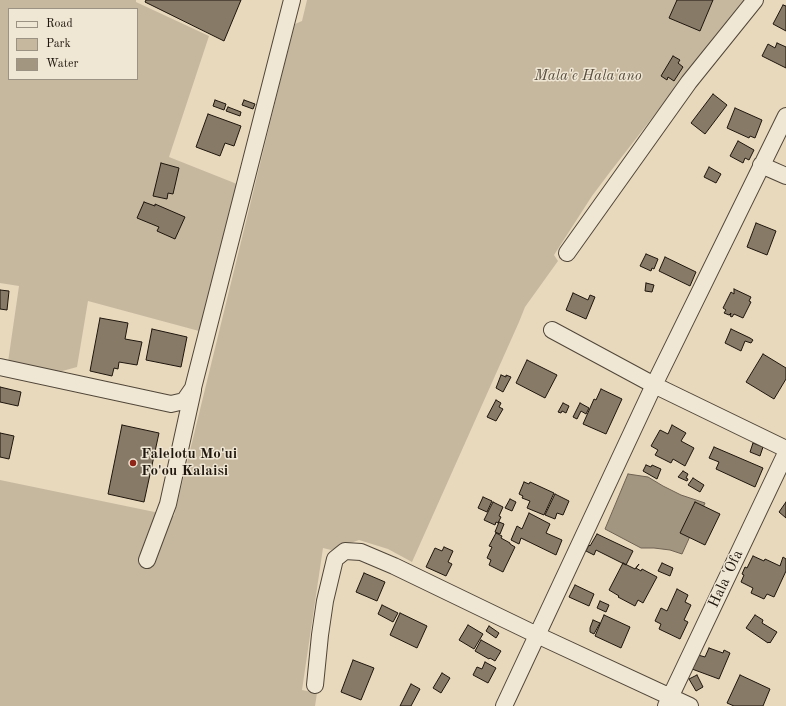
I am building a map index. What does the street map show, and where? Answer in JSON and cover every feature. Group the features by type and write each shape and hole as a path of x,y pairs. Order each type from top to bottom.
{"street":[{"path":"147,560 168,504 193,388 292,0"},
{"path":"567,253 689,82 755,0"},
{"path":"504,706 654,385 786,116"},
{"path":"762,165 786,176"},
{"path":"552,330 654,385 786,449"},
{"path":"0,367 171,404 184,400 193,388"},
{"name":"Hala 'Ofa","path":"668,702 786,453"},
{"path":"315,685 325,600 335,559 345,551 361,552 394,566 537,635 668,702 690,706"}],"green space":[{"path":"0,0 136,0 136,2 209,36 169,157 242,186 199,331 88,301 77,367 55,373 8,362 19,286 0,283"},
{"name":"Mala'e Hala'ano","path":"307,0 744,0 592,196 554,255 558,261 525,307 412,562 388,549 359,540 331,550 323,548 302,690 317,693 315,706 0,706 0,480 174,516 284,66 295,24 302,21"}],"water":[{"path":"628,474 648,477 681,495 705,503 682,554 670,550 641,548 605,529"}],"building":[{"path":"146,0 241,0 224,41 145,2"},
{"path":"677,0 713,0 700,31 669,18"},
{"path":"783,5 786,6 786,31 773,24"},
{"path":"777,43 786,47 786,68 762,56 768,44 775,48"},
{"path":"673,56 680,60 678,63 683,67 674,81 668,77 667,80 661,76"},
{"path":"713,94 727,105 705,134 691,123"},
{"path":"215,100 226,104 224,110 213,106"},
{"path":"244,100 255,104 253,109 242,105"},
{"path":"228,107 241,112 240,116 226,111"},
{"path":"735,108 762,120 755,138 750,136 749,138 727,128"},
{"path":"208,114 241,126 234,146 225,143 220,156 196,147"},
{"path":"738,141 754,150 749,160 745,158 743,163 730,156"},
{"path":"161,163 179,168 173,194 168,193 167,199 153,196"},
{"path":"709,167 721,174 716,183 704,177"},
{"path":"144,202 155,206 155,204 185,217 175,239 157,231 159,227 137,218"},
{"path":"756,223 776,231 767,255 747,247"},
{"path":"646,254 658,259 654,269 652,268 651,271 640,266"},
{"path":"665,257 696,272 690,286 659,271"},
{"path":"646,283 654,285 652,292 645,291"},
{"path":"734,289 751,297 749,301 751,302 743,318 734,314 732,317 730,316 731,313 729,315 724,313 726,310 723,308 731,292 734,294"},
{"path":"0,290 9,291 7,310 0,309"},
{"path":"573,293 588,300 590,295 595,297 586,319 566,310"},
{"path":"100,318 128,323 125,339 142,342 137,365 119,362 118,369 114,368 112,376 90,371"},
{"path":"152,329 187,337 181,367 146,360"},
{"path":"731,329 753,340 751,343 745,341 741,351 725,343"},
{"path":"763,354 786,368 786,379 774,399 746,382"},
{"path":"527,360 557,375 545,398 516,383"},
{"path":"501,375 511,377 503,392 496,388"},
{"path":"0,387 21,392 18,406 0,402"},
{"path":"601,389 622,399 606,434 583,424 594,399 596,400"},
{"path":"496,400 501,403 499,407 503,409 496,421 487,417"},
{"path":"563,403 569,406 566,413 562,411 561,413 558,412"},
{"path":"580,403 589,408 586,414 581,411 577,419 573,417"},
{"name":"Falelotu Mo'ui Fo'ou Kalaisi","path":"122,425 159,433 144,502 108,494"},
{"path":"672,425 686,433 681,441 694,448 685,466 673,459 671,463 655,455 658,450 651,446 660,430 668,434"},
{"path":"0,433 14,436 9,459 0,457"},
{"path":"753,443 763,447 760,456 750,452"},
{"path":"714,447 763,468 755,487 716,469 719,462 709,458"},
{"path":"646,465 651,467 652,465 661,469 657,479 643,471"},
{"path":"683,471 688,474 686,478 688,479 687,481 678,477"},
{"path":"693,478 704,485 700,492 688,485"},
{"path":"524,482 529,484 530,482 554,493 544,515 527,508 530,501 522,498 523,496 519,494"},
{"path":"555,494 569,501 563,515 557,513 555,519 545,515"},
{"path":"483,497 492,501 487,512 478,508"},
{"path":"510,499 516,502 512,511 505,508"},
{"path":"493,502 503,507 499,516 501,517 495,525 484,520"},
{"path":"695,502 720,514 705,545 680,533"},
{"path":"786,502 786,518 779,512"},
{"path":"529,513 550,524 546,533 562,540 556,555 521,538 519,544 511,540 517,526 522,529"},
{"path":"499,522 504,524 500,534 495,532"},
{"path":"496,533 515,547 503,572 489,565 491,560 487,558 492,547 489,546"},
{"path":"597,534 633,551 626,565 596,550 594,555 586,551"},
{"path":"444,547 453,551 448,562 452,564 446,576 426,567 435,548 442,551"},
{"path":"753,556 764,561 765,559 780,566 783,557 786,559 786,571 774,597 767,594 764,599 751,593 753,588 741,582 745,567 747,568"},
{"path":"623,563 635,569 639,564 636,568 641,571 642,569 657,577 643,603 638,600 635,606 618,597 619,596 609,590"},
{"path":"662,563 673,568 670,576 658,571"},
{"path":"364,573 385,582 377,601 356,592"},
{"path":"575,585 594,594 589,606 569,597"},
{"path":"677,589 688,595 685,602 691,605 684,620 688,622 680,639 659,629 661,624 655,621 661,608 667,611"},
{"path":"600,601 609,605 606,612 597,608"},
{"path":"382,605 398,613 393,622 378,614"},
{"path":"400,613 427,626 417,648 390,635"},
{"path":"604,615 630,627 621,648 595,636"},
{"path":"755,615 763,620 762,623 777,632 770,643 746,628"},
{"path":"593,620 600,623 594,634 590,632"},
{"path":"468,625 483,634 474,649 459,640"},
{"path":"489,626 499,633 496,638 486,631"},
{"path":"481,640 501,651 495,661 475,651"},
{"path":"709,648 723,653 724,650 730,653 719,679 692,669 698,655 705,657"},
{"path":"353,660 374,668 361,700 341,692"},
{"path":"485,662 496,668 488,683 473,675 477,667 482,669"},
{"path":"442,673 450,678 441,693 433,688"},
{"path":"697,675 703,687 696,691 689,679"},
{"path":"740,675 770,689 763,706 734,706 727,703"},
{"path":"411,684 420,689 411,706 400,706"}],"place":[{"name":"Falelotu Mo'ui Fo'ou Kalaisi","path":"133,463"}]}
